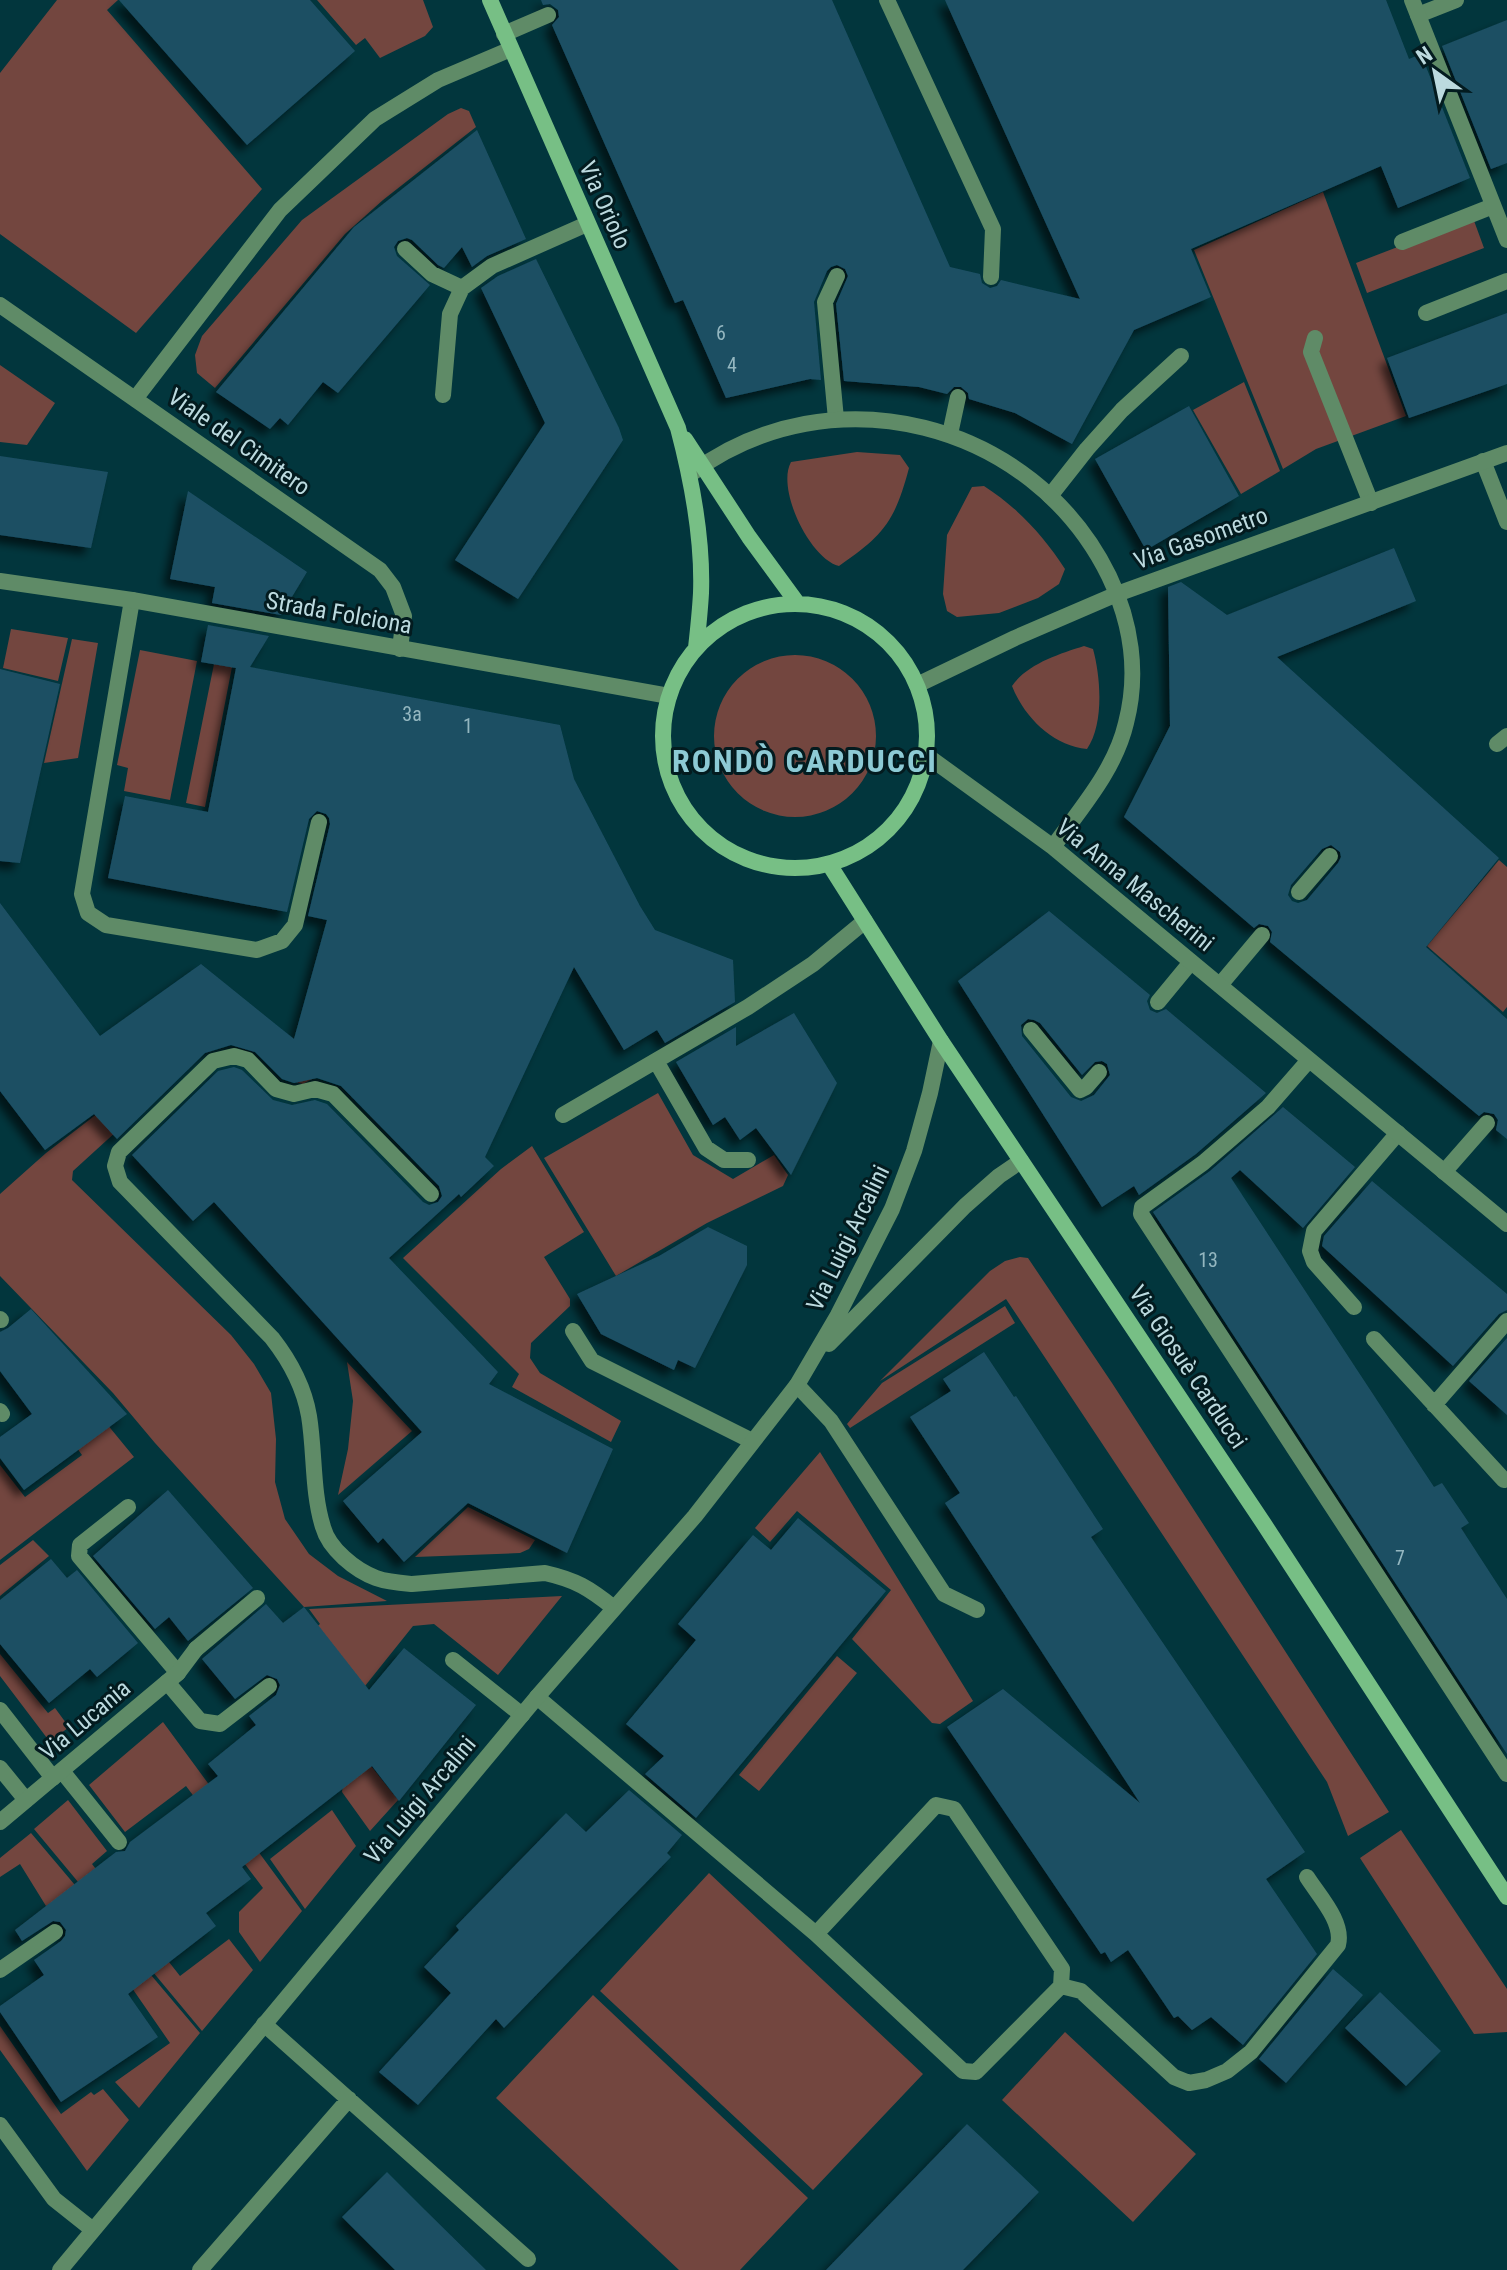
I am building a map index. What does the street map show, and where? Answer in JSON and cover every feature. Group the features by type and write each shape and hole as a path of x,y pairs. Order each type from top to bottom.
{"street":[{"name":"Via Oriolo","path":"490,0 696,470 798,604"},
{"path":"887,0 993,229 991,277"},
{"path":"1456,0 1415,7 1507,240"},
{"path":"135,399 280,210 375,119 508,42 548,15"},
{"path":"1402,242 1493,206"},
{"path":"443,395 450,314 462,288 492,266 587,224"},
{"path":"405,249 432,274 462,288"},
{"path":"836,419 825,302 837,276"},
{"path":"1426,313 1507,281"},
{"name":"Viale del Cimitero","path":"0,305 380,570 393,587 404,616 400,649"},
{"path":"1315,338 1311,352 1371,503"},
{"path":"1050,496 1122,410 1181,356"},
{"path":"950,434 958,397"},
{"path":"696,470 733,448 766,434 836,419 875,420 913,424 950,434 987,450 1020,471 1050,496 1078,526 1100,558 1117,594 1130,638 1133,684 1126,724 1107,772 1053,847"},
{"name":"Via Gasometro","path":"917,685 1117,594 1507,453"},
{"path":"1483,461 1507,522"},
{"name":"Via Oriolo","path":"696,470 701,591 696,648"},
{"name":"Strada Folciona","path":"0,581 132,600 669,696"},
{"path":"132,600 82,894 88,913 106,925 257,950 282,941 295,925 319,822"},
{"path":"798,604 827,608 856,620 881,636 902,659 917,685 927,731 926,755 915,791 894,824 864,849 829,864 789,869 749,861 714,841 685,812 668,776 662,735 669,696 680,670 696,648 726,624 760,609 798,604"},
{"name":"Via Anna Mascherini","path":"926,755 1053,847 1507,1224"},
{"path":"1299,892 1330,856"},
{"name":"Via Giosuè Carducci","path":"829,864 941,1041 1264,1524 1507,1897"},
{"path":"563,1115 748,1007 813,964 865,921"},
{"path":"1220,985 1262,935"},
{"path":"1158,1002 1191,962"},
{"path":"1031,1030 1080,1090 1099,1072"},
{"name":"Via Luigi Arcalini","path":"60,2270 537,1697 695,1516 797,1385 838,1315 892,1209 914,1151 941,1041"},
{"path":"431,1194 333,1094 315,1089 294,1094 276,1089 248,1060 234,1056 213,1061 119,1152 115,1166 120,1182 272,1338 288,1359 309,1414 324,1530 334,1548 352,1564 373,1577 412,1584 545,1573 587,1587 614,1608"},
{"name":"Via Giosuè Carducci","path":"1309,1060 1268,1107 1203,1163 1142,1207 1141,1214 1507,1774"},
{"path":"656,1061 706,1148 724,1160 748,1160"},
{"path":"1444,1172 1487,1123"},
{"path":"1354,1307 1314,1262 1310,1251 1314,1231 1398,1133"},
{"name":"Via Luigi Arcalini","path":"813,1359 965,1206 1021,1161"},
{"path":"1434,1405 1507,1321"},
{"path":"573,1331 592,1361 752,1441"},
{"path":"1374,1339 1504,1480"},
{"path":"797,1385 831,1421 944,1594 977,1610"},
{"path":"128,1507 80,1545 79,1556 173,1678 200,1721 220,1724 269,1686"},
{"name":"Via Lucania","path":"0,1822 173,1678 196,1649 257,1598"},
{"path":"453,1660 522,1715"},
{"path":"537,1697 816,1934 963,2071 976,2072 1061,1986 1062,1969 954,1809 936,1805 816,1934"},
{"path":"0,1710 119,1842"},
{"path":"0,1768 26,1800"},
{"path":"1061,1986 1081,1991 1174,2077 1189,2083 1227,2071 1251,2052 1338,1945 1340,1935 1337,1924 1307,1877"},
{"path":"0,1970 55,1932"},
{"path":"264,2024 528,2259"},
{"path":"200,2270 349,2099"},
{"path":"0,2125 54,2199 93,2230"}],"shaded area":[{"path":"57,0 118,0 107,10 262,189 136,333 0,234 0,73"},
{"path":"317,0 423,0 433,27 425,36 380,58 365,38 356,45"},
{"path":"461,108 469,111 476,127 345,234 215,388 197,373 195,355 202,336 302,220 448,114"},
{"path":"1323,192 1406,416 1316,449 1283,469 1194,250"},
{"path":"1473,218 1484,248 1367,293 1356,263"},
{"path":"0,365 55,403 27,445 0,442"},
{"path":"1244,382 1280,471 1241,494 1193,410"},
{"path":"857,452 900,455 909,468 886,525 867,545 839,566 817,551 798,522 788,489 788,474 791,462"},
{"path":"984,486 1029,523 1065,569 1059,584 1038,598 999,613 957,617 947,611 943,594 947,535 972,487"},
{"path":"11,629 68,638 58,681 3,668"},
{"path":"72,639 98,643 78,758 44,763"},
{"path":"1084,646 1093,649 1099,687 1096,727 1087,749 1063,742 1041,728 1024,708 1012,686 1035,666"},
{"path":"140,650 197,661 170,800 124,791 128,768 117,765"},
{"path":"795,655 826,661 852,679 870,705 876,736 870,767 852,793 826,811 795,817 764,811 738,793 720,767 714,736 720,705 738,679 764,661"},
{"path":"214,664 232,667 205,807 186,803"},
{"path":"1499,860 1507,867 1507,1007 1503,1012 1427,946"},
{"path":"243,1002 312,1079 303,1084 296,1082 230,1028 73,1171 72,1180 231,1335 254,1364 271,1393 276,1439 275,1482 285,1519 309,1554 338,1576 387,1601 304,1607 113,1393 0,1276 0,1194 46,1153"},
{"path":"658,1093 693,1155 733,1179 774,1155 788,1175 783,1186 707,1223 616,1276 544,1158"},
{"path":"532,1146 584,1232 544,1257 570,1299 570,1306 531,1343 530,1358 540,1373 621,1421 611,1442 512,1387 519,1374 403,1258 501,1169"},
{"path":"1028,1258 1112,1383 1389,1812 1348,1836 1327,1782 1006,1299 880,1381 990,1271 1005,1261"},
{"path":"1005,1306 1015,1323 850,1428 847,1424 882,1383"},
{"path":"347,1362 412,1431 338,1495 348,1449 353,1401"},
{"path":"35,1390 93,1407 134,1457 0,1560 0,1465 25,1497 82,1455"},
{"path":"820,1452 973,1701 940,1724 932,1723 852,1639 891,1590 797,1511 770,1542 755,1528"},
{"path":"468,1507 535,1540 529,1549 520,1553 415,1557"},
{"path":"33,1540 49,1556 0,1596 0,1565"},
{"path":"562,1596 498,1675 434,1624 413,1626 353,1701 286,1651 320,1624 309,1609"},
{"path":"0,1654 48,1713 55,1708 69,1727 50,1742 0,1676"},
{"path":"837,1656 857,1673 759,1791 739,1775"},
{"path":"163,1722 302,1911 260,1962 239,1932 239,1912 263,1888 186,1786 125,1832 89,1785"},
{"path":"337,1723 398,1800 370,1831 342,1792 346,1760"},
{"path":"68,1800 107,1851 92,1864 180,1976 229,1939 253,1970 202,2031 34,1829"},
{"path":"332,1810 356,1846 305,1909 270,1859"},
{"path":"1401,1830 1507,1989 1507,2032 1474,2034 1360,1858"},
{"path":"31,1833 200,2033 139,2108 115,2082 170,2043 67,1894 46,1906 20,1864 0,1877 0,1858"},
{"path":"709,1873 923,2074 813,2190 600,1991"},
{"path":"593,1995 808,2198 740,2270 679,2270 496,2098"},
{"path":"0,2026 61,2114 91,2092 94,2095 103,2089 129,2120 87,2171 0,2050"},
{"path":"1065,2032 1196,2154 1133,2222 1002,2100"}],"building":[{"path":"119,0 310,0 355,51 247,145"},
{"path":"541,0 832,0 950,267 980,274 982,283 990,288 997,286 1001,280 1080,299 945,0 1386,0 1409,59 1421,54 1470,178 1398,208 1381,166 1191,249 1211,297 1134,330 1072,444 1015,413 969,399 968,393 961,387 954,387 947,394 919,387 844,381 836,304 848,276 845,269 837,265 827,271 814,302 821,380 810,379 726,398 683,300 675,303 552,25 559,17 558,10 550,4 543,5"},
{"path":"1507,20 1507,163 1491,169 1442,46"},
{"path":"477,130 526,239 487,256 472,267 462,247 444,268 412,240 398,241 394,247 397,256 430,285 338,393 323,382 288,425 280,418 270,429 216,392 354,227"},
{"path":"536,259 623,440 518,599 455,560 545,423 481,288 498,276"},
{"path":"1507,313 1507,384 1409,418 1387,358"},
{"path":"1189,406 1239,496 1146,550 1095,459"},
{"path":"0,456 108,472 91,548 0,535"},
{"path":"188,491 307,572 281,615 212,603 215,587 170,579"},
{"path":"1394,548 1416,601 1277,657 1499,858 1426,947 1507,1019 1507,1139 1496,1130 1498,1120 1494,1114 1484,1112 1479,1116 1270,942 1272,932 1268,926 1259,924 1254,928 1124,817 1170,726 1168,587 1181,582 1227,615","holes":["1331,845 1340,852 1338,863 1307,900 1292,901 1288,895 1291,885 1322,849"]},
{"path":"208,625 269,636 250,667 560,725 574,779 655,930 733,960 735,1002 665,1043 657,1030 624,1050 574,967 485,1157 494,1166 389,1258 498,1372 489,1384 613,1449 567,1553 468,1503 404,1562 383,1538 378,1543 343,1501 422,1432 214,1202 193,1221 132,1155 218,1071 234,1067 242,1070 273,1100 292,1105 315,1100 327,1104 423,1202 429,1205 438,1202 442,1196 439,1186 341,1086 317,1078 294,1083 282,1079 255,1052 231,1045 205,1053 117,1139 94,1114 45,1150 0,1091 0,903 100,1036 201,964 294,1039 327,920 308,916 330,824 326,814 317,811 309,819 287,912 108,878 125,796 208,812 236,668 201,662"},
{"path":"0,669 60,684 20,863 0,861"},
{"path":"1049,911 1150,995 1147,1001 1150,1010 1157,1013 1166,1009 1266,1093 1196,1154 1139,1195 1134,1186 1102,1207 958,981","holes":["1028,1019 1040,1023 1082,1075 1095,1062 1107,1064 1110,1075 1094,1095 1081,1101 1071,1097 1022,1036 1021,1025"]},
{"path":"794,1013 837,1083 791,1175 756,1128 740,1140 725,1117 713,1125 676,1062 736,1027 736,1046"},
{"path":"1283,1107 1355,1167 1303,1228 1240,1170 1231,1178 1434,1487 1442,1483 1469,1523 1461,1528 1507,1599 1507,1754 1153,1212 1210,1171"},
{"path":"1372,1181 1507,1294 1507,1310 1499,1314 1453,1366 1322,1246 1324,1236"},
{"path":"708,1227 747,1246 747,1265 695,1368 678,1360 674,1370 601,1334 577,1294 659,1256"},
{"path":"31,1309 127,1414 24,1490 0,1458 0,1437 32,1414 0,1371 0,1332"},
{"path":"1507,1338 1507,1415 1469,1381"},
{"path":"984,1352 1103,1529 1091,1537 1305,1852 1266,1879 1317,1954 1243,2045 1211,2017 1192,2030 1178,2016 1174,2018 1128,1950 1111,1962 1105,1952 1101,1954 947,1727 1003,1689 1140,1803 945,1503 960,1493 910,1417 951,1391 943,1379"},
{"path":"168,1490 253,1588 188,1641 169,1617 155,1629 93,1556"},
{"path":"798,1518 886,1591 696,1818 645,1774 664,1756 626,1724 696,1640 678,1624 753,1535 771,1550"},
{"path":"51,1559 67,1578 77,1570 138,1643 97,1677 90,1669 49,1703 0,1644 0,1600"},
{"path":"266,1604 283,1623 304,1607 369,1690 404,1648 476,1705 399,1801 372,1766 242,1867 251,1879 206,1913 216,1926 128,1994 158,2037 61,2102 0,2012 0,2006 44,1975 34,1960 61,1941 66,1930 60,1922 53,1921 22,1941 15,1930 116,1852 125,1851 130,1842 218,1776 208,1764 256,1725 249,1716 276,1695 280,1685 277,1679 267,1675 235,1699 202,1659"},
{"path":"629,1790 682,1835 667,1853 671,1857 504,2028 496,2019 418,2105 379,2072 451,1993 424,1967 459,1930 456,1926 566,1813 586,1832"},
{"path":"1333,1969 1363,1995 1286,2083 1259,2059"},
{"path":"1380,1992 1441,2051 1406,2086 1345,2028"},
{"path":"967,2124 1039,2192 963,2270 826,2270"},
{"path":"387,2172 486,2270 395,2270 342,2217"}],"district":[{"name":"RONDÒ CARDUCCI","path":"805,761"}]}
